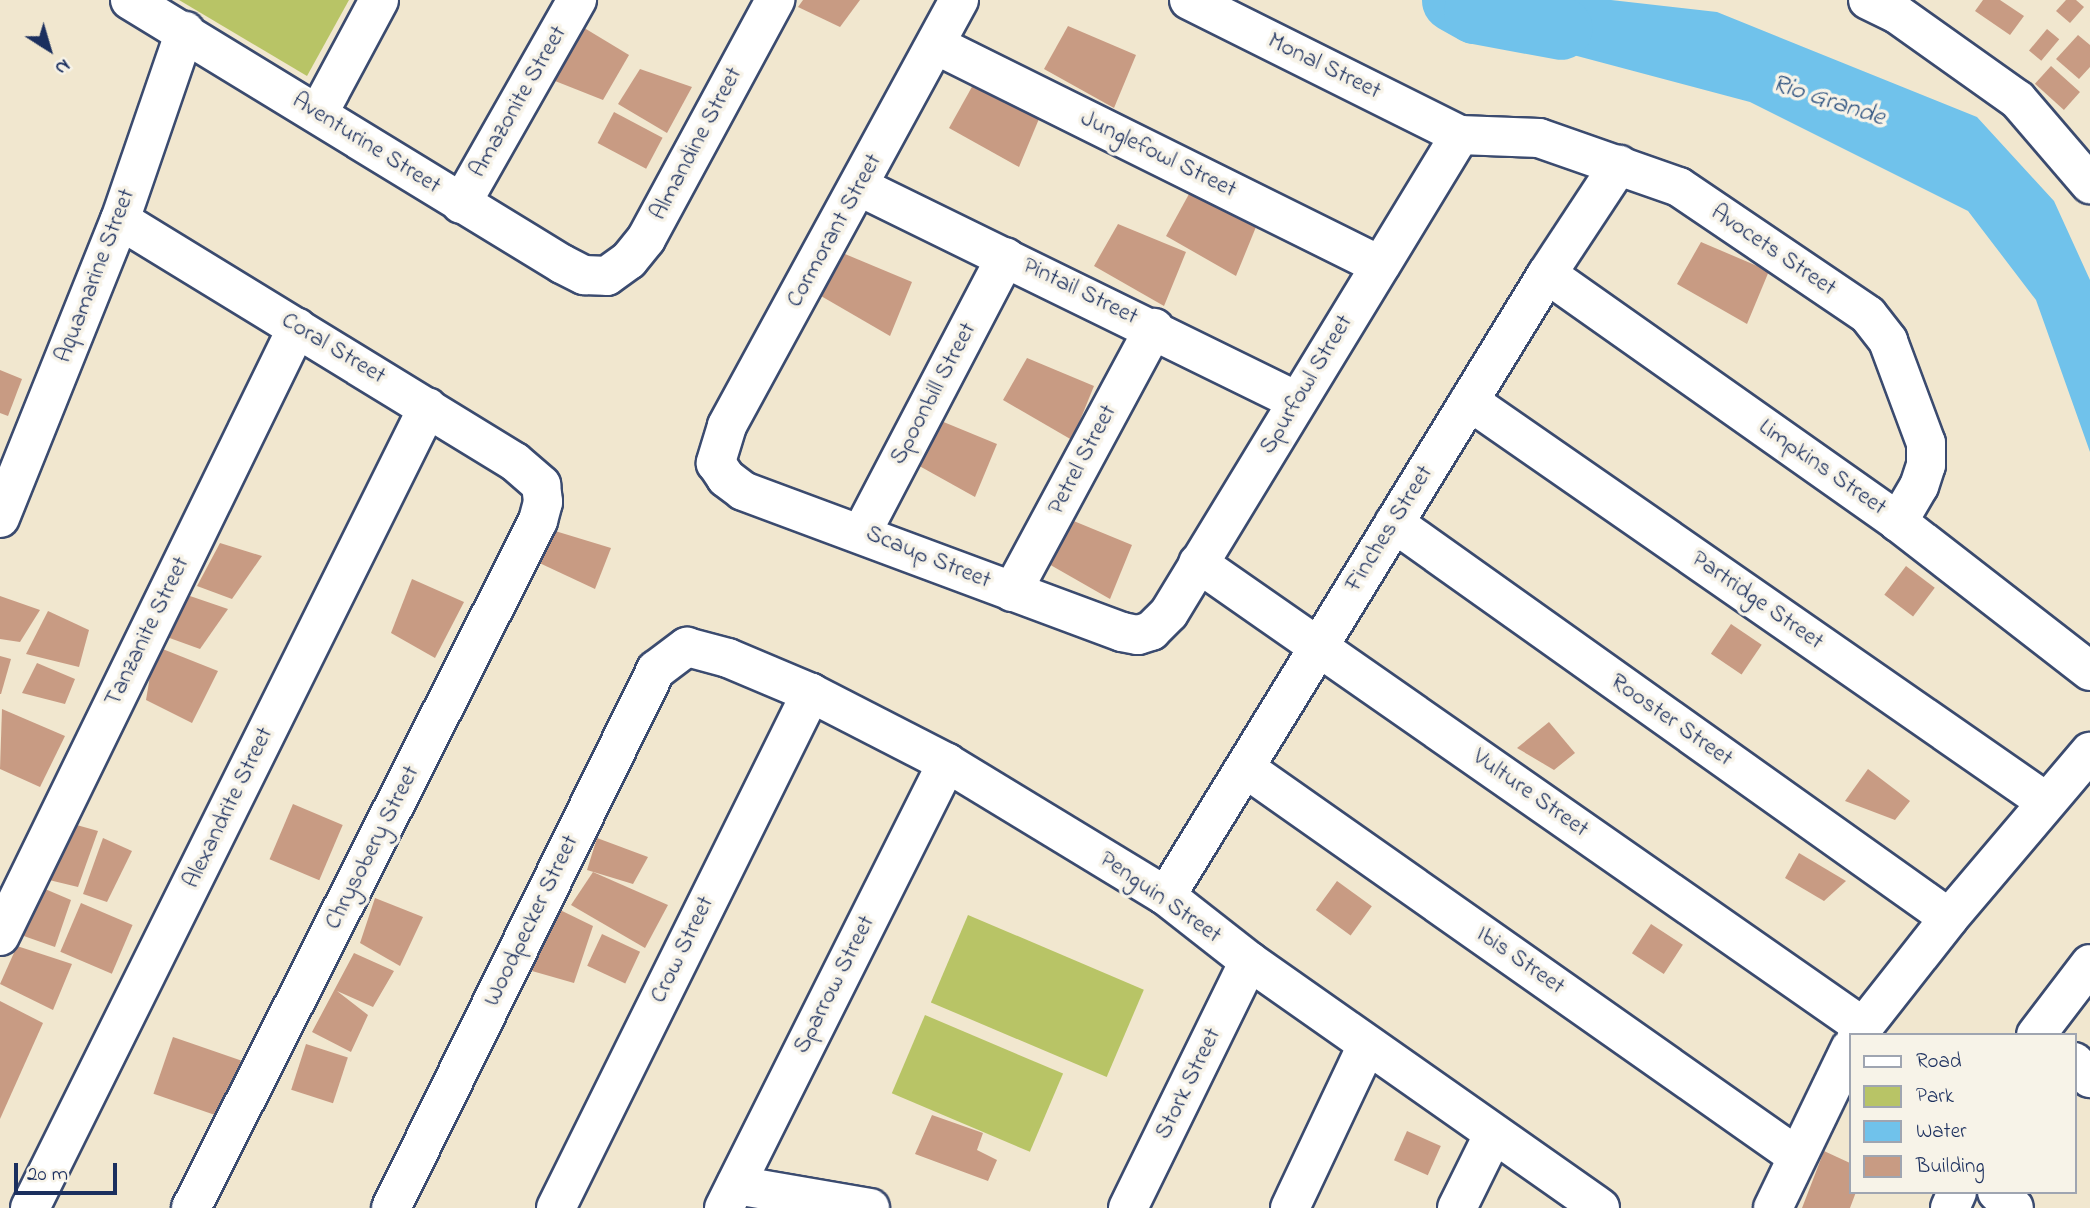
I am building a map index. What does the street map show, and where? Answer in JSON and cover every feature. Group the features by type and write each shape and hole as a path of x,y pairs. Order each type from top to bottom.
{"street":[{"name":"Aventurine Street","path":"130,0 185,31 562,264 584,275 607,276"},
{"path":"318,114 379,0"},
{"name":"Amazonite Street","path":"461,204 577,0"},
{"name":"Almandine Street","path":"607,276 629,260 646,239 775,0"},
{"name":"Cormorant Street","path":"716,463 727,426 860,187 959,0"},
{"name":"Monal Street","path":"1189,0 1460,135"},
{"path":"1880,2 2018,100 2090,184"},
{"name":"Aquamarine Street","path":"0,518 120,220 185,31"},
{"name":"Junglefowl Street","path":"936,45 1380,265"},
{"name":"Avocets Street","path":"1460,135 1539,138 1679,187 1853,304 1881,328 1926,443 1926,465 1919,486 1898,522"},
{"name":"Spurfowl Street","path":"1151,631 1169,613 1460,135"},
{"name":"Finches Street","path":"1166,896 1547,274 1619,165"},
{"name":"Pintail Street","path":"860,187 1154,328 1297,401"},
{"name":"Coral Street","path":"120,220 515,461 541,485"},
{"name":"Spoonbill Street","path":"862,532 1006,257"},
{"name":"Limpkins Street","path":"1547,274 1898,522 2090,671"},
{"name":"Tanzanite Street","path":"0,936 297,328"},
{"name":"Petrel Street","path":"1012,592 1154,328"},
{"name":"Partridge Street","path":"1469,401 2045,802"},
{"name":"Alexandrite Street","path":"30,1208 428,407"},
{"name":"Scaup Street","path":"716,463 726,478 743,491 862,532 1012,592 1122,632 1138,635 1151,631"},
{"name":"Chrysobery Street","path":"191,1208 538,521 543,502 541,485"},
{"name":"Rooster Street","path":"1394,523 1949,918"},
{"name":"Vulture Street","path":"1198,563 1319,646 1853,1033"},
{"name":"Penguin Street","path":"687,647 729,658 811,693 947,763 1166,896 1249,961 1600,1208"},
{"name":"Woodpecker Street","path":"391,1208 656,670 687,647"},
{"name":"Crow Street","path":"556,1208 811,693"},
{"path":"1859,1033 1949,918 2090,752"},
{"name":"Sparrow Street","path":"730,1196 947,763"},
{"name":"Ibis Street","path":"1245,768 1795,1155"},
{"name":"Stork Street","path":"1128,1208 1249,961"},
{"path":"2041,1033 2090,964"},
{"path":"1290,1208 1367,1045"},
{"path":"1773,1208 1795,1155 1848,1053"},
{"path":"2076,1064 2090,1078"},
{"path":"1457,1208 1493,1135"},
{"path":"1999,1194 2014,1208"},
{"path":"730,1196 870,1208"}],"green space":[{"path":"179,0 349,0 307,76"},
{"path":"968,915 1144,990 1107,1077 931,1002"},
{"path":"925,1015 1063,1074 1030,1152 892,1093"}],"water":[{"path":"1531,0 1611,0 1717,12 1977,117 2054,201 2090,280 2090,452 2036,300 1968,211 1750,102 1532,44 1475,12"}],"building":[{"path":"803,0 860,0 840,27 798,7"},
{"path":"1983,0 2000,0 2024,16 2010,35 1975,11"},
{"path":"2066,0 2076,0 2084,7 2070,23 2056,11"},
{"path":"581,26 629,55 603,100 545,77"},
{"path":"1068,26 1136,55 1114,108 1044,69"},
{"path":"2047,29 2059,39 2041,61 2029,50"},
{"path":"2078,35 2090,45 2090,67 2079,79 2056,59"},
{"path":"2051,66 2080,92 2064,110 2035,84"},
{"path":"640,69 692,87 667,133 618,104"},
{"path":"973,85 1041,114 1019,167 949,128"},
{"path":"614,112 663,138 646,169 598,143"},
{"path":"1189,194 1258,222 1236,276 1166,236"},
{"path":"1118,224 1186,252 1164,306 1094,266"},
{"path":"1701,242 1769,271 1747,324 1677,284"},
{"path":"845,254 912,282 890,336 821,296"},
{"path":"1027,358 1094,386 1072,440 1003,400"},
{"path":"0,370 22,379 8,416 0,413"},
{"path":"929,416 997,444 975,497 905,458"},
{"path":"1064,517 1132,545 1110,599 1040,559"},
{"path":"542,527 611,548 595,589 533,560"},
{"path":"220,543 262,556 232,599 197,586"},
{"path":"1906,566 1935,588 1913,616 1884,595"},
{"path":"412,579 464,602 435,658 391,633"},
{"path":"0,596 40,610 20,642 0,639"},
{"path":"190,596 228,609 200,649 164,636"},
{"path":"48,611 89,630 79,667 26,654"},
{"path":"1731,624 1762,645 1742,675 1711,654"},
{"path":"155,646 218,671 192,723 146,700"},
{"path":"0,656 11,659 1,694 0,694"},
{"path":"37,663 75,679 65,704 22,693"},
{"path":"2,709 65,736 40,787 0,769"},
{"path":"1549,722 1575,753 1554,770 1517,748"},
{"path":"1868,769 1910,801 1895,820 1845,801"},
{"path":"293,804 343,825 319,880 270,859"},
{"path":"59,820 98,831 78,887 45,879"},
{"path":"103,838 132,851 107,902 83,894"},
{"path":"597,838 648,857 633,884 587,870"},
{"path":"1799,853 1846,881 1824,901 1785,878"},
{"path":"593,872 668,905 645,948 571,905"},
{"path":"1337,881 1372,906 1351,935 1316,910"},
{"path":"45,889 71,900 55,947 21,935"},
{"path":"375,898 423,917 400,966 360,943"},
{"path":"81,903 133,925 112,974 60,952"},
{"path":"558,909 593,926 574,983 532,971"},
{"path":"1651,924 1683,945 1664,974 1632,953"},
{"path":"602,934 640,952 625,983 587,966"},
{"path":"17,946 72,964 53,1010 0,984"},
{"path":"354,953 394,971 373,1007 337,991 368,1015 351,1052 312,1032"},
{"path":"0,1001 43,1023 0,1119"},
{"path":"173,1037 241,1060 222,1117 153,1094"},
{"path":"306,1044 348,1058 333,1103 291,1090"},
{"path":"932,1115 983,1133 977,1150 997,1160 988,1181 915,1154"},
{"path":"1407,1131 1441,1146 1428,1175 1394,1160"},
{"path":"1824,1151 1848,1162 1848,1194 1855,1194 1850,1208 1802,1208"}],"waterway":[{"name":"Rio Grande","path":"1453,0 1475,12 1561,28"}]}
